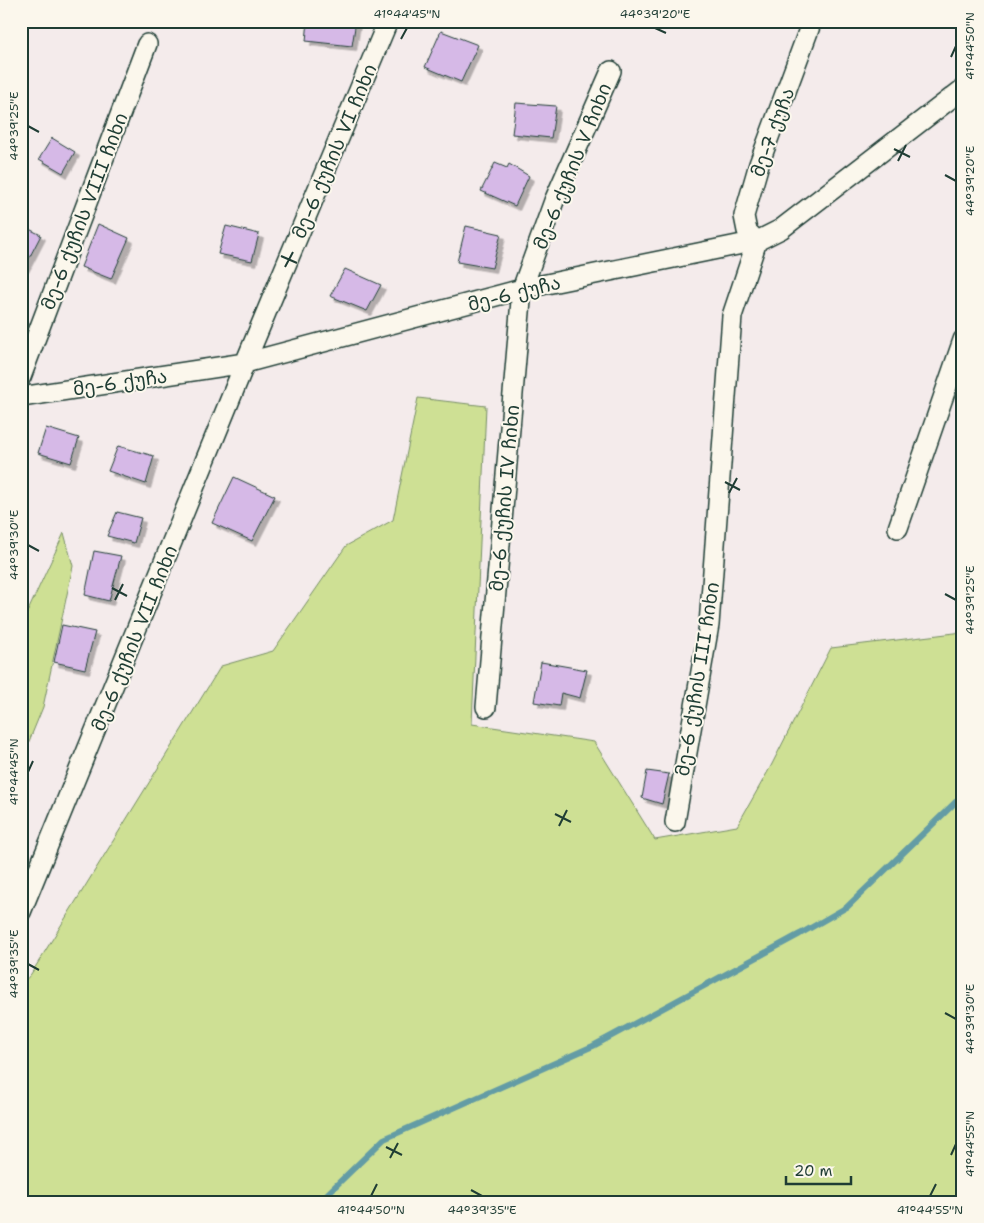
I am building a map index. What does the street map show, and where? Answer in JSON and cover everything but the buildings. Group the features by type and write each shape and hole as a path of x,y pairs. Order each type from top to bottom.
{"street":[{"name":"მე-6 ქუჩის VI ჩიხი","path":"245,363 388,21"},
{"name":"მე-7 ქუჩა","path":"757,241 747,231 744,216 759,164 812,21"},
{"name":"მე-6 ქუჩის VIII ჩიხი","path":"21,378 147,44"},
{"name":"მე-6 ქუჩის V ჩიხი","path":"522,290 554,201 611,71"},
{"name":"მე-6 ქუჩა","path":"21,397 245,363 522,290 757,241 781,229 963,89"},
{"name":"მე-6 ქუჩის III ჩიხი","path":"675,822 709,625 732,316 757,241"},
{"name":"მე-6 ქუჩის IV ჩიხი","path":"486,707 522,290"},
{"path":"898,528 963,340"},
{"name":"მე-6 ქუჩის VII ჩიხი","path":"21,912 245,363"}],"green space":[{"path":"418,398 486,406 472,724 594,742 655,840 737,826 771,766 831,648 963,632 963,1202 21,1202 21,985 31,974 221,666 273,651 346,546 393,520"},
{"path":"64,533 73,566 43,707 21,761 21,626"}],"waterway":[{"path":"319,1202 384,1139 593,1046 847,907 963,795"}]}
